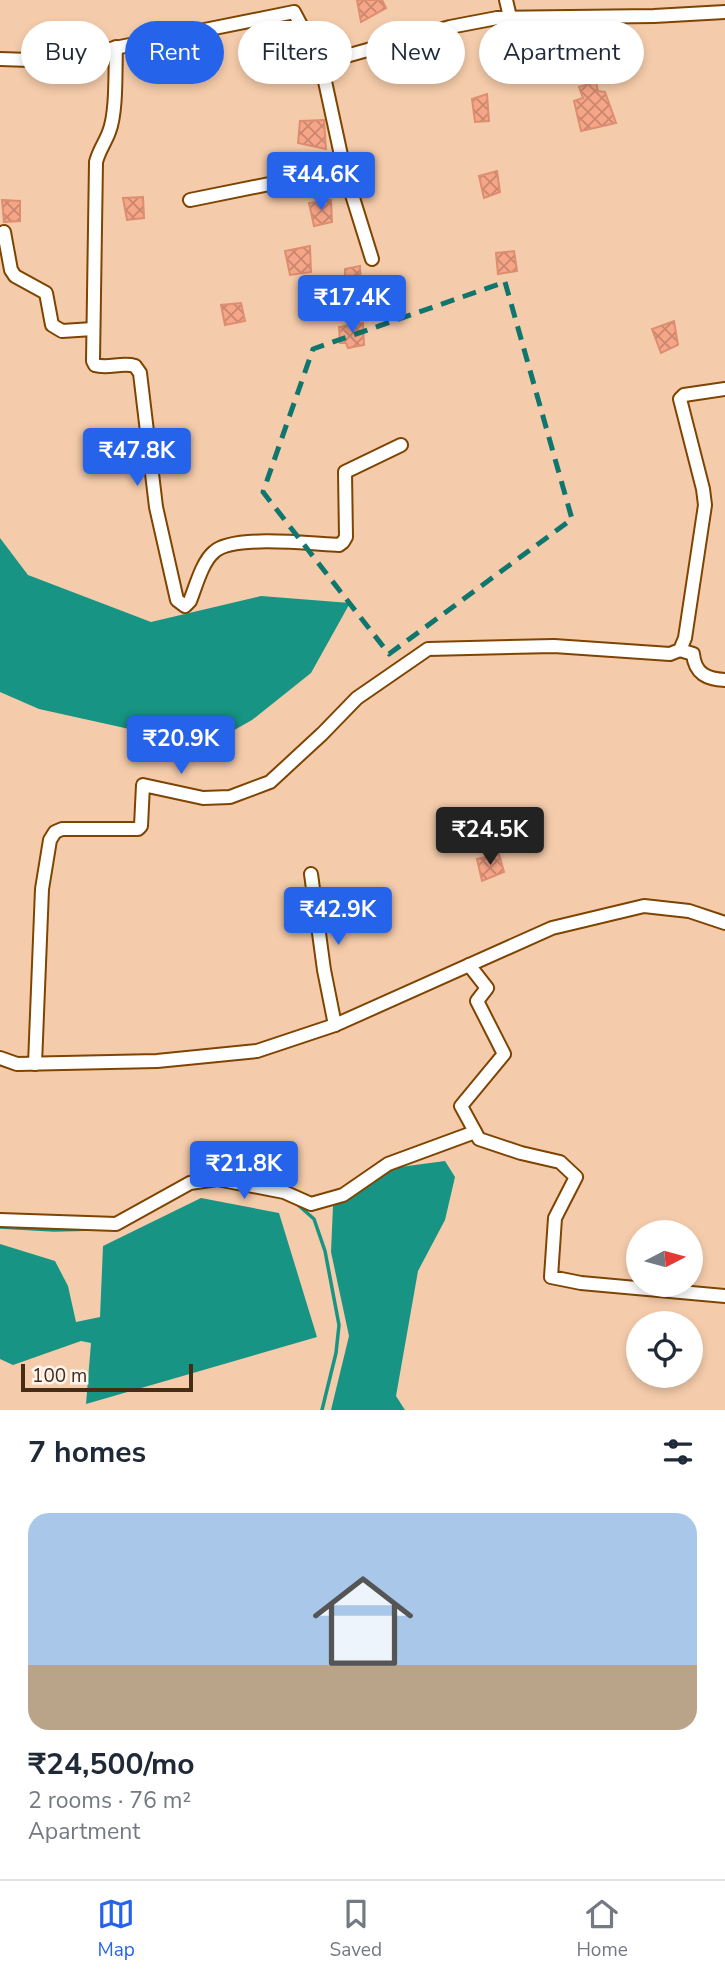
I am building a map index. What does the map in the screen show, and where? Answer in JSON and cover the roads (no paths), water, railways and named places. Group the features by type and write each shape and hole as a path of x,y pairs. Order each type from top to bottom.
{"street":[{"path":"506,0 510,17"},
{"path":"0,59 30,60 116,47 292,6"},
{"path":"352,55 450,27 497,18 654,16 725,12"},
{"path":"116,47 112,120 96,162 93,361 101,367 130,364 140,373 156,507 175,593 182,605 190,601 209,557 224,545 259,541 339,545 344,542 345,472 401,445"},
{"path":"325,84 344,169 372,259"},
{"path":"190,200 344,169"},
{"path":"4,232 11,270 15,276 49,297 52,325 62,331 93,329"},
{"path":"680,650 687,625 705,505 680,399 684,395 725,389"},
{"path":"36,1063 41,889 50,840 55,832 62,829 138,829 141,826 143,785 203,799 230,797 270,782 357,698 428,649 554,646 670,654 680,650 693,654 699,673 713,679 725,680"},
{"path":"311,874 324,970 335,1025"},
{"path":"0,1058 18,1064 157,1061 257,1051 335,1025 552,928 644,906 689,911 725,923"},
{"path":"469,965 487,988 477,1001 504,1054 461,1106 479,1139 560,1162 576,1177 555,1218 551,1277 581,1283 725,1297"},
{"path":"0,1220 116,1224 190,1183 218,1179 284,1192 311,1204 343,1195 388,1164 475,1132"}],"water":[{"path":"0,538 28,575 151,622 261,596 350,603 311,673 252,720 206,746 39,709 0,692"},
{"path":"445,1161 455,1177 445,1220 418,1271 396,1396 405,1410 331,1410 349,1336 331,1252 333,1206 385,1169"},
{"path":"201,1198 279,1213 317,1337 86,1404 91,1343 81,1341 13,1365 0,1359 0,1244 55,1261 68,1286 76,1322 100,1317 103,1246"}],"waterway":[{"path":"297,1204 314,1219 325,1251 339,1325 336,1353 322,1410"},
{"path":"0,1227 95,1229"}]}
